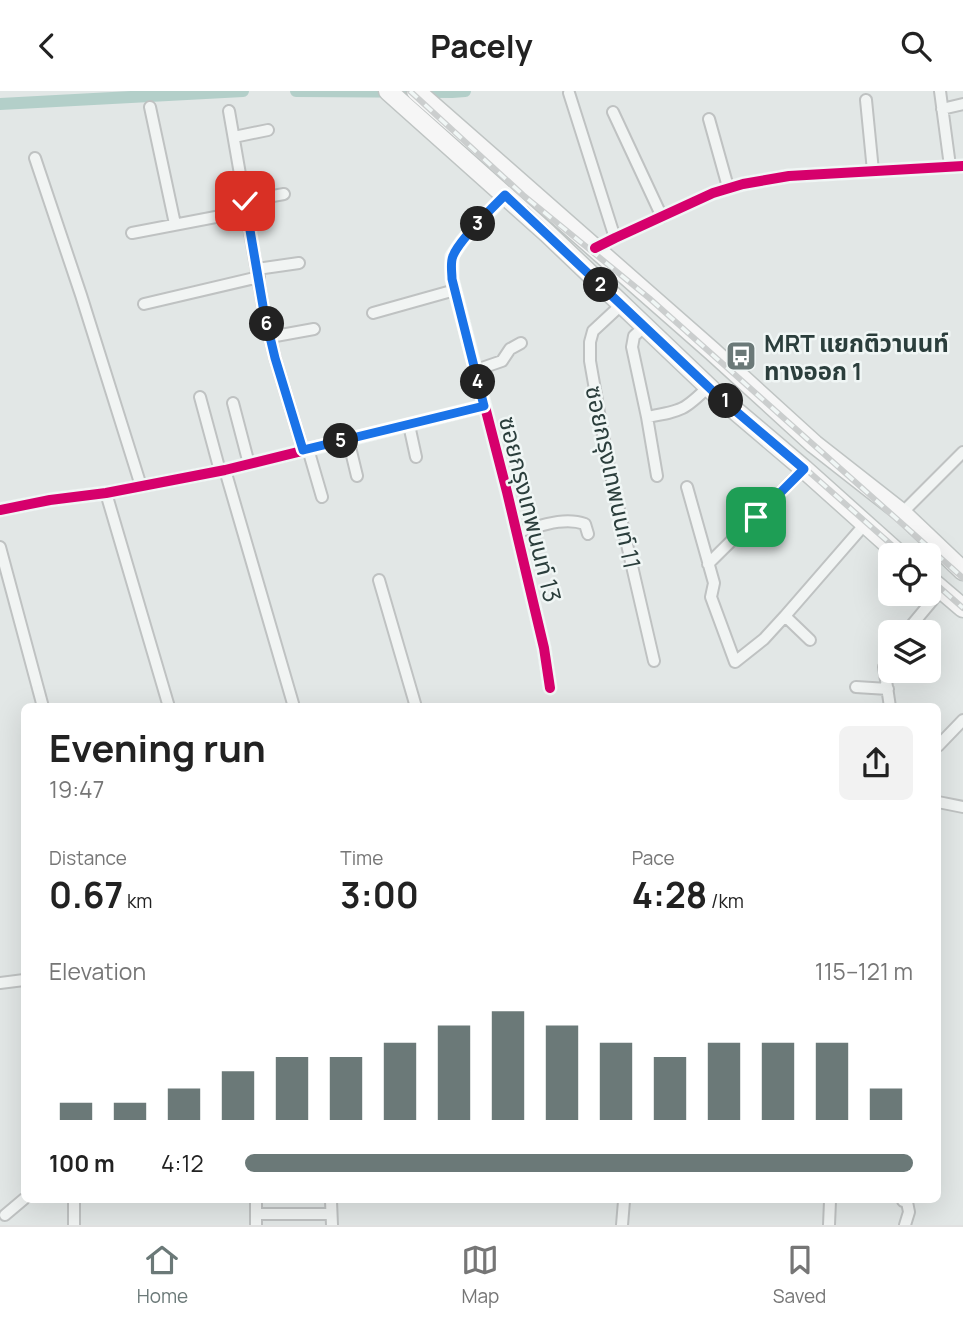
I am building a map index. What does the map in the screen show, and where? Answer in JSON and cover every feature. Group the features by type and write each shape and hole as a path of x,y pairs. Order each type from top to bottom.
{"main road":[{"path":"419,94 814,444 902,513 963,571"},
{"path":"394,96 505,195 718,396 886,543"},
{"path":"941,590 963,608"}],"street":[{"path":"940,91 950,166"},
{"path":"569,93 615,238"},
{"path":"866,100 873,171"},
{"path":"942,109 963,104"},
{"path":"150,107 176,225"},
{"path":"229,111 275,358 322,497"},
{"path":"613,112 662,217"},
{"path":"709,119 728,187"},
{"path":"234,137 268,131"},
{"path":"35,158 141,486"},
{"path":"596,249 728,187 789,176 963,166"},
{"path":"132,233 176,225 284,194"},
{"name":"ซอยกรุงเทพนนท์ 13","path":"505,195 463,240 452,256 452,279 517,532 544,648 550,688"},
{"path":"144,304 299,263"},
{"path":"373,313 455,290"},
{"name":"ซอยกรุงเทพนนท์ 11","path":"621,305 593,331 590,361 607,458 654,661"},
{"path":"645,325 632,342 657,476"},
{"path":"270,337 314,329"},
{"path":"476,370 502,361 510,349 521,343"},
{"path":"647,417 683,409 709,386"},
{"path":"200,397 293,703"},
{"path":"233,403 249,464"},
{"path":"0,510 222,470 484,406"},
{"path":"409,425 416,457"},
{"path":"348,439 357,477"},
{"path":"902,513 963,451"},
{"path":"708,564 804,469"},
{"path":"687,487 714,583 711,597 735,662 764,639 865,524"},
{"path":"106,493 168,703"},
{"path":"517,532 559,521 578,521 584,524 588,534"},
{"path":"0,547 4,581 42,703"},
{"path":"379,580 415,703"},
{"path":"785,616 810,639"},
{"path":"887,683 890,703"},
{"path":"856,687 888,689"},
{"path":"942,735 963,720"},
{"path":"941,803 963,807"},
{"path":"0,983 21,981"},
{"path":"5,1216 21,1202"},
{"path":"74,1203 74,1225"},
{"path":"622,1225 624,1203"},
{"path":"829,1225 830,1203"},
{"path":"905,1225 909,1212 907,1203"},
{"path":"256,1220 331,1220"}],"waterway":[{"path":"0,104 243,91"},
{"path":"296,91 465,91"}],"railway":[{"path":"410,91 523,195 649,298 963,578"},
{"path":"526,209 685,362 889,543"},
{"path":"941,589 963,608"}],"cycle path":[{"path":"595,248 713,193 743,184 789,176 963,166"},
{"path":"505,195 463,240 452,256 452,279 507,492 544,648 550,688"},
{"path":"0,510 225,470 484,406"}],"place":[{"name":"MRT แยกติวานนท์ ทางออก 1","path":"741,356"}],"route":[{"path":"245,201 264,312 303,450 484,406 451,266 452,256 463,240 505,195 718,396 804,469 756,517"}]}
